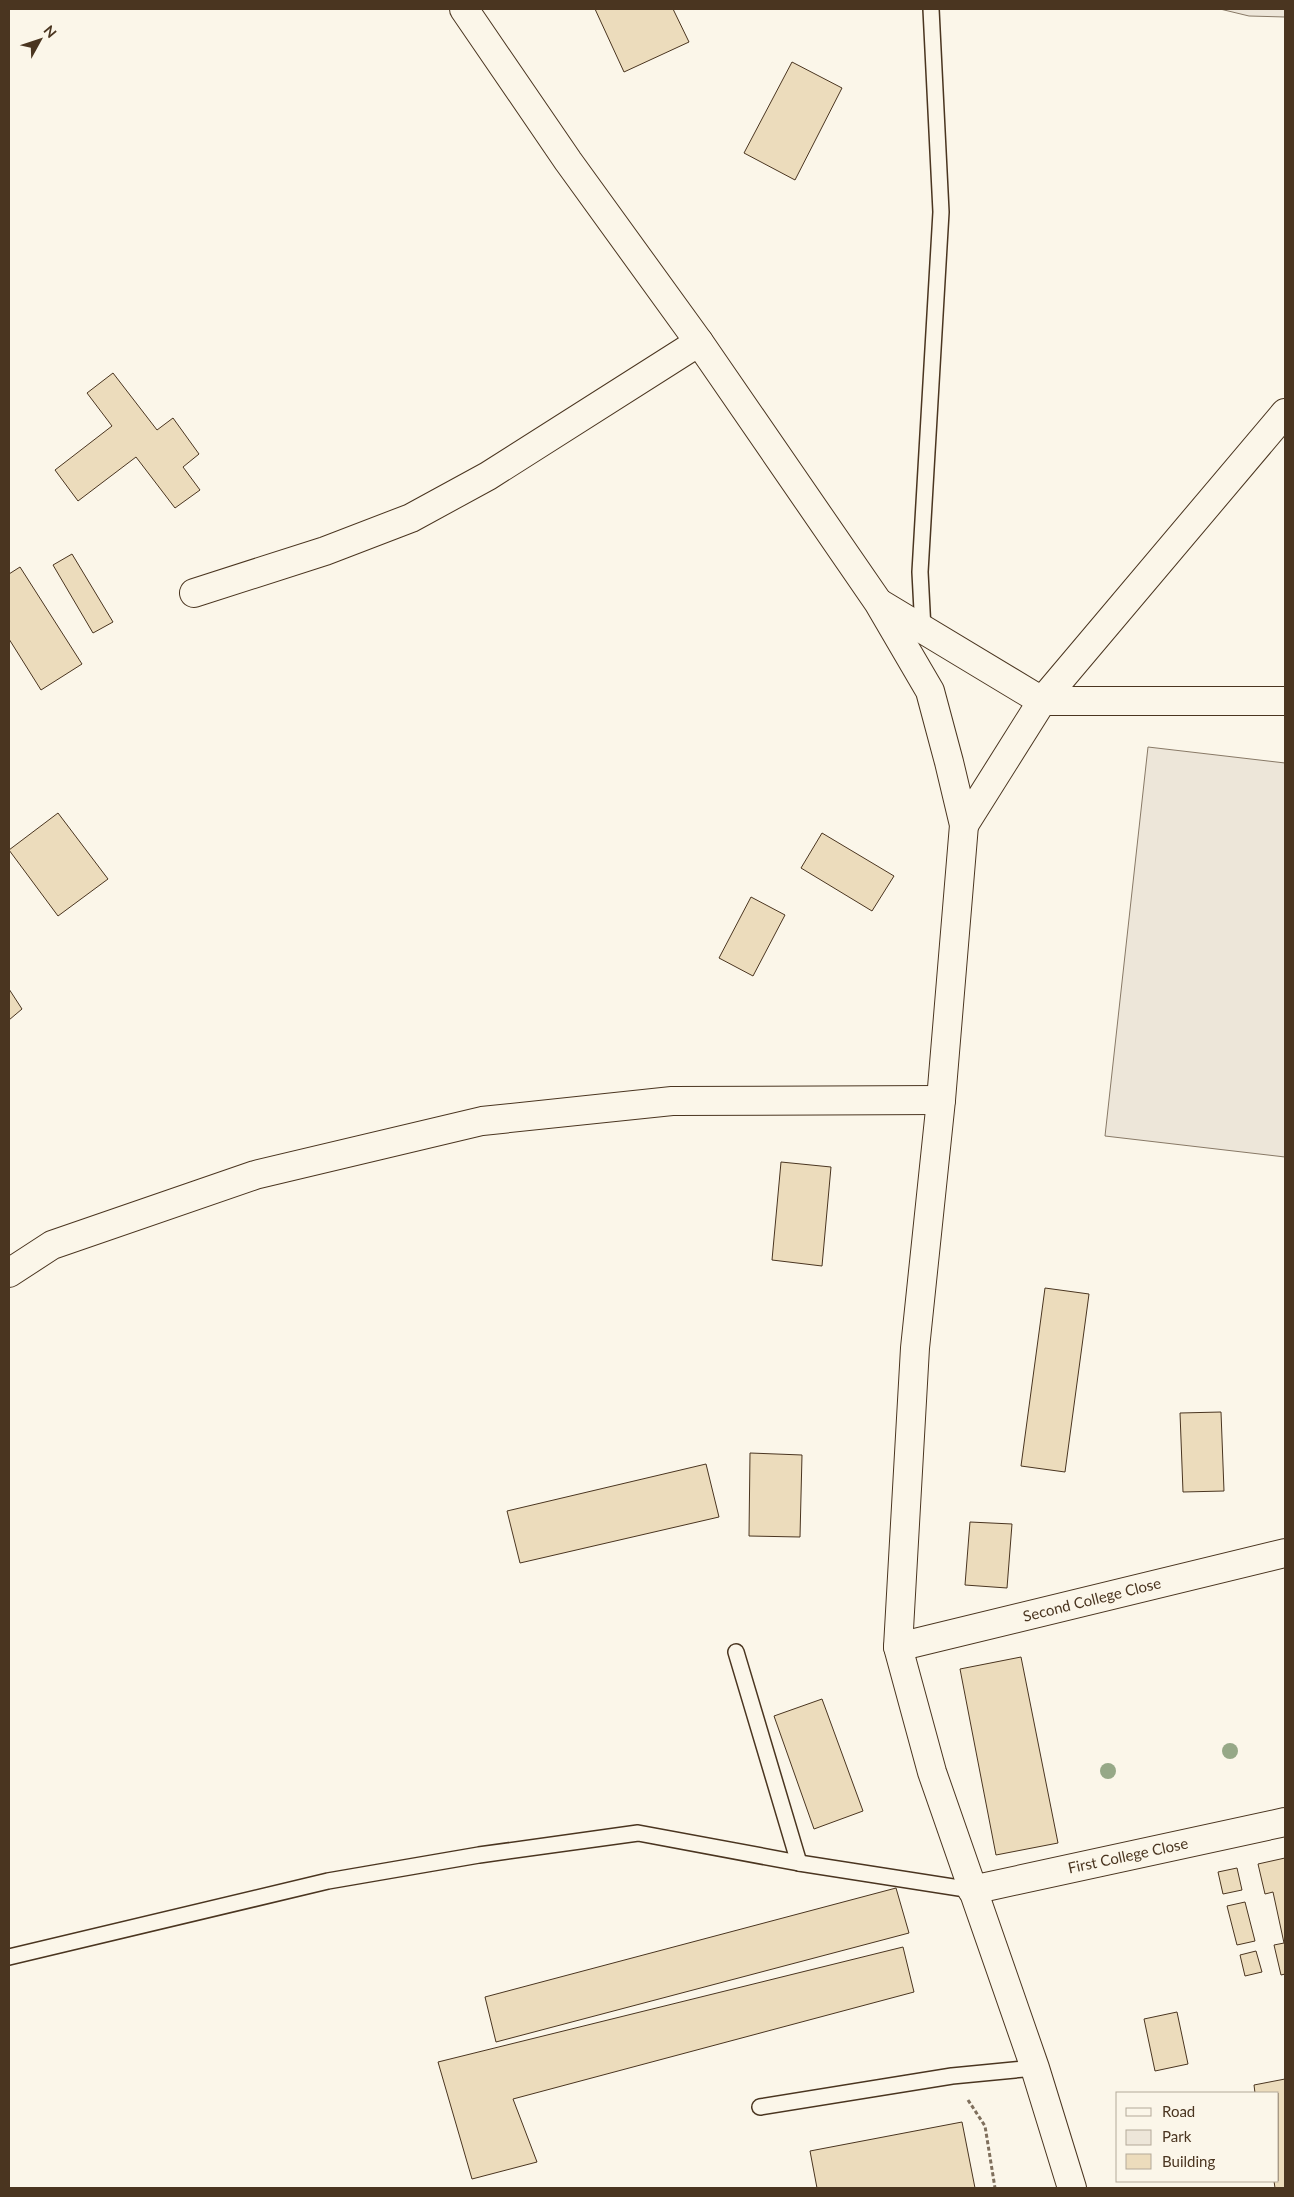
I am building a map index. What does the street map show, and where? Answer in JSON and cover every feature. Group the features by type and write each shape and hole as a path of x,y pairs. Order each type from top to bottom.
{"street":[{"path":"464,9 568,161 699,342 878,602 930,691 950,762 964,825 941,1100 915,1348 898,1647 932,1772 1035,2068 1072,2188"},
{"path":"194,593 325,551 411,518 488,476 699,342"},
{"path":"964,825 1042,701 1285,413"},
{"path":"878,602 1042,701 1285,701"},
{"path":"9,1273 52,1245 255,1175 482,1121 672,1101 941,1100"},
{"name":"Second College Close","path":"898,1647 1285,1553"},
{"name":"First College Close","path":"972,1890 1285,1822"}],"lane":[{"path":"923,630 920,572 941,212 931,9"},
{"path":"736,1652 799,1863"},
{"path":"9,1957 328,1881 479,1855 638,1833 799,1863 972,1890"},
{"path":"760,2107 952,2076 1035,2068"}],"path":[{"path":"952,2076 984,2126 995,2188"}],"green space":[{"path":"1220,9 1285,9 1285,17 1249,16"},
{"path":"1148,747 1285,763 1285,1157 1105,1136"}],"building":[{"path":"595,9 673,9 689,42 624,72"},
{"path":"792,62 842,88 795,180 744,153"},
{"path":"113,373 157,430 173,418 199,454 183,467 200,490 175,508 136,457 78,501 55,470 112,426 87,393"},
{"path":"72,554 113,622 93,633 53,565"},
{"path":"20,567 82,664 41,690 9,639 9,574"},
{"path":"58,813 108,879 58,916 9,850"},
{"path":"822,833 894,876 872,911 801,868"},
{"path":"751,897 785,915 753,976 719,958"},
{"path":"9,989 22,1009 9,1020"},
{"path":"781,1162 831,1167 822,1266 772,1260"},
{"path":"1045,1288 1089,1294 1065,1472 1021,1466"},
{"path":"1221,1412 1224,1491 1183,1492 1180,1413"},
{"path":"750,1453 802,1455 800,1537 749,1536"},
{"path":"706,1464 719,1517 520,1563 507,1511"},
{"path":"970,1522 1012,1524 1007,1588 965,1585"},
{"path":"1021,1657 1058,1843 996,1855 960,1669"},
{"path":"822,1699 863,1811 814,1829 774,1716"},
{"path":"1285,1858 1285,1974 1281,1975 1274,1945 1284,1943 1273,1892 1265,1894 1258,1864"},
{"path":"1237,1868 1242,1890 1223,1894 1218,1872"},
{"path":"896,1888 909,1933 496,2042 485,1997"},
{"path":"1245,1902 1255,1941 1237,1945 1227,1906"},
{"path":"903,1947 914,1992 513,2099 537,2162 472,2179 438,2062"},
{"path":"1256,1951 1262,1972 1245,1976 1240,1955"},
{"path":"1177,2012 1188,2064 1155,2071 1144,2019"},
{"path":"1285,2079 1285,2188 1275,2188 1274,2182 1279,2182 1279,2092 1255,2092 1254,2085"},
{"path":"962,2122 975,2188 817,2188 810,2151"}]}
